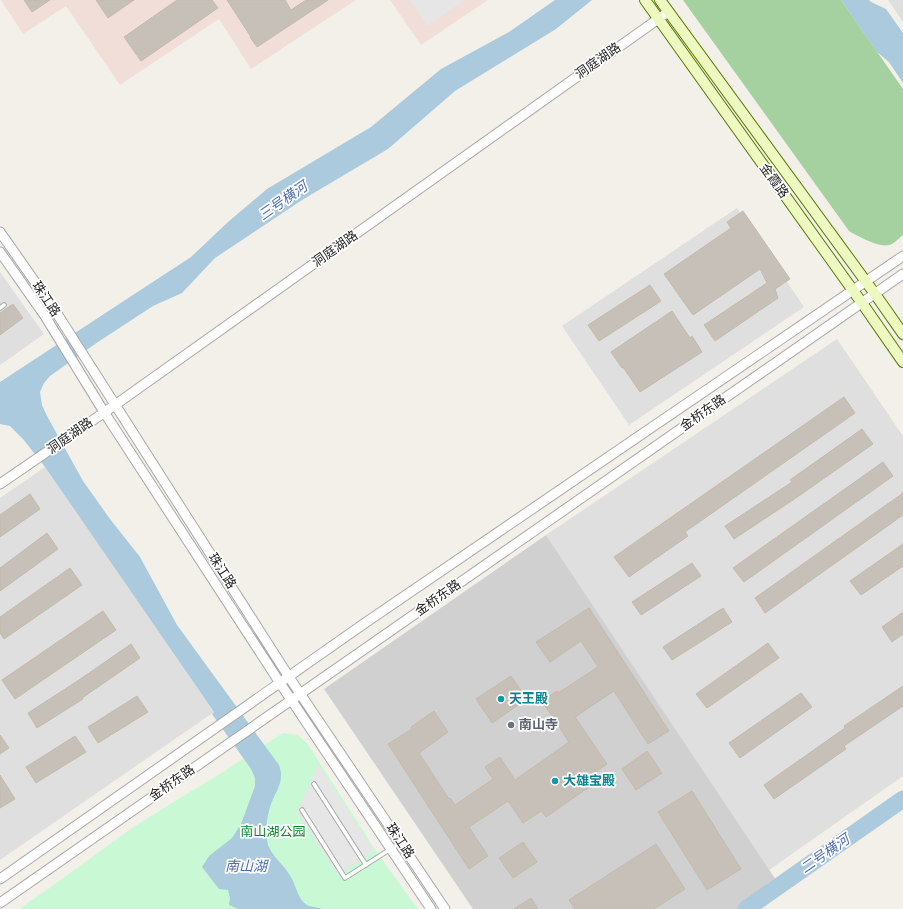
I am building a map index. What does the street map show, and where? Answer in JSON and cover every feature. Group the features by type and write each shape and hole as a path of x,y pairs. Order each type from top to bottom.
{"main road":[{"name":"金霞路","path":"645,0 903,362"},
{"name":"金霞路","path":"660,0 903,334"}],"street":[{"name":"洞庭湖路","path":"0,484 115,405 668,12"},
{"name":"珠江路","path":"0,232 54,309 289,677 445,909"},
{"name":"珠江路","path":"0,252 56,333 104,412 280,683 431,909"},
{"name":"金桥东路","path":"0,879 366,623 903,256"},
{"name":"金桥东路","path":"0,903 903,274"}],"lane":[{"path":"0,308 4,305"},
{"path":"314,784 366,865"},
{"path":"302,810 346,878 401,842"}],"shaded area":[{"path":"1,0 356,0 251,69 219,19 120,85 66,6 23,34"},
{"path":"390,0 488,0 421,45"},
{"path":"410,0 465,0 427,26"},
{"path":"888,0 903,0 903,22"},
{"path":"737,208 804,307 629,425 562,326"},
{"path":"0,272 44,334 0,365"},
{"path":"837,339 903,436 903,776 769,870 546,535"},
{"path":"45,467 214,712 0,860 0,498"},
{"name":"南山寺","path":"546,535 780,886 746,909 473,909 324,689"},
{"path":"318,764 374,851 338,875 297,812"}],"green space":[{"path":"683,0 841,0 903,89 903,235 889,245 880,245 849,231"},
{"name":"南山湖公园","path":"283,733 298,735 307,743 378,854 418,909 19,909 132,828"}],"water":[{"path":"555,0 592,0 556,29 455,91 388,149 302,200 215,258 182,293 153,306 95,344 50,376 44,383 40,392 42,405 47,416 83,481 140,557 177,625 279,765 281,772 280,783 267,820 268,844 273,854 287,870 301,899 309,906 322,909 238,909 229,905 230,898 228,890 219,889 202,867 209,856 232,838 241,824 255,786 255,778 251,769 212,714 214,712 45,467 23,439 10,426 0,424 0,382 191,257 228,222 267,189 371,127 441,69 509,32"},
{"path":"841,0 869,0 886,9 903,33 903,83 889,62 877,52"}],"building":[{"path":"24,0 50,0 32,12"},
{"path":"96,0 134,0 108,18"},
{"path":"177,0 212,0 218,8 141,61 124,37"},
{"path":"227,0 285,0 291,10 306,0 328,0 257,47"},
{"path":"743,211 790,279 775,289 778,298 715,341 704,325 767,283 760,269 693,315 664,274 731,228 727,222"},
{"path":"650,285 661,301 599,341 588,325"},
{"path":"13,304 23,318 0,335 0,313"},
{"path":"672,311 690,338 692,336 702,352 640,392 611,352"},
{"path":"844,397 855,413 685,532 688,536 629,577 614,557"},
{"path":"862,429 873,444 734,539 725,526 792,482 790,480"},
{"path":"883,462 893,476 744,582 733,568"},
{"path":"903,493 903,515 765,613 755,598"},
{"path":"30,494 40,509 0,537 0,515"},
{"path":"47,533 58,549 0,591 0,568"},
{"path":"903,544 903,566 861,595 850,581"},
{"path":"692,563 701,576 641,615 632,602"},
{"path":"70,568 82,585 4,639 0,633 0,617"},
{"path":"589,608 669,731 648,744 614,691 575,717 607,764 587,778 592,785 546,817 541,811 523,823 508,801 469,827 488,856 469,869 388,744 412,729 411,727 434,711 448,732 419,753 449,799 450,798 455,805 493,779 485,767 500,757 515,780 569,742 542,701 557,691 558,693 598,667 581,641 550,662 536,642"},
{"path":"723,608 732,622 672,660 663,647"},
{"path":"103,611 116,630 15,699 2,680"},
{"path":"903,612 903,634 892,642 882,627"},
{"path":"768,643 779,658 707,708 696,694"},
{"path":"131,644 140,658 82,698 83,699 37,728 28,713"},
{"name":"天王殿","path":"511,676 527,699 492,723 476,699"},
{"path":"903,686 903,706 844,746 846,749 774,799 764,785 845,728 844,726"},
{"path":"801,693 812,707 740,758 729,743"},
{"path":"137,696 148,712 98,743 88,727"},
{"path":"0,735 9,748 0,754"},
{"path":"75,736 86,752 36,783 26,767"},
{"path":"647,751 662,773 636,790 622,769"},
{"path":"0,775 15,799 0,808"},
{"path":"692,791 741,869 707,890 658,812"},
{"path":"523,842 537,862 513,878 499,858"},
{"path":"656,844 685,889 654,909 575,909 569,900"},
{"path":"531,898 538,909 514,909"}],"waterway":[{"name":"二号横河","path":"746,909 903,799"}],"place":[{"name":"天王殿","path":"501,699"},
{"name":"南山寺","path":"511,725"},
{"name":"大雄宝殿","path":"555,781"}],"water label":[{"name":"三号横河","path":"283,201"},
{"name":"南山湖","path":"246,866"}]}
